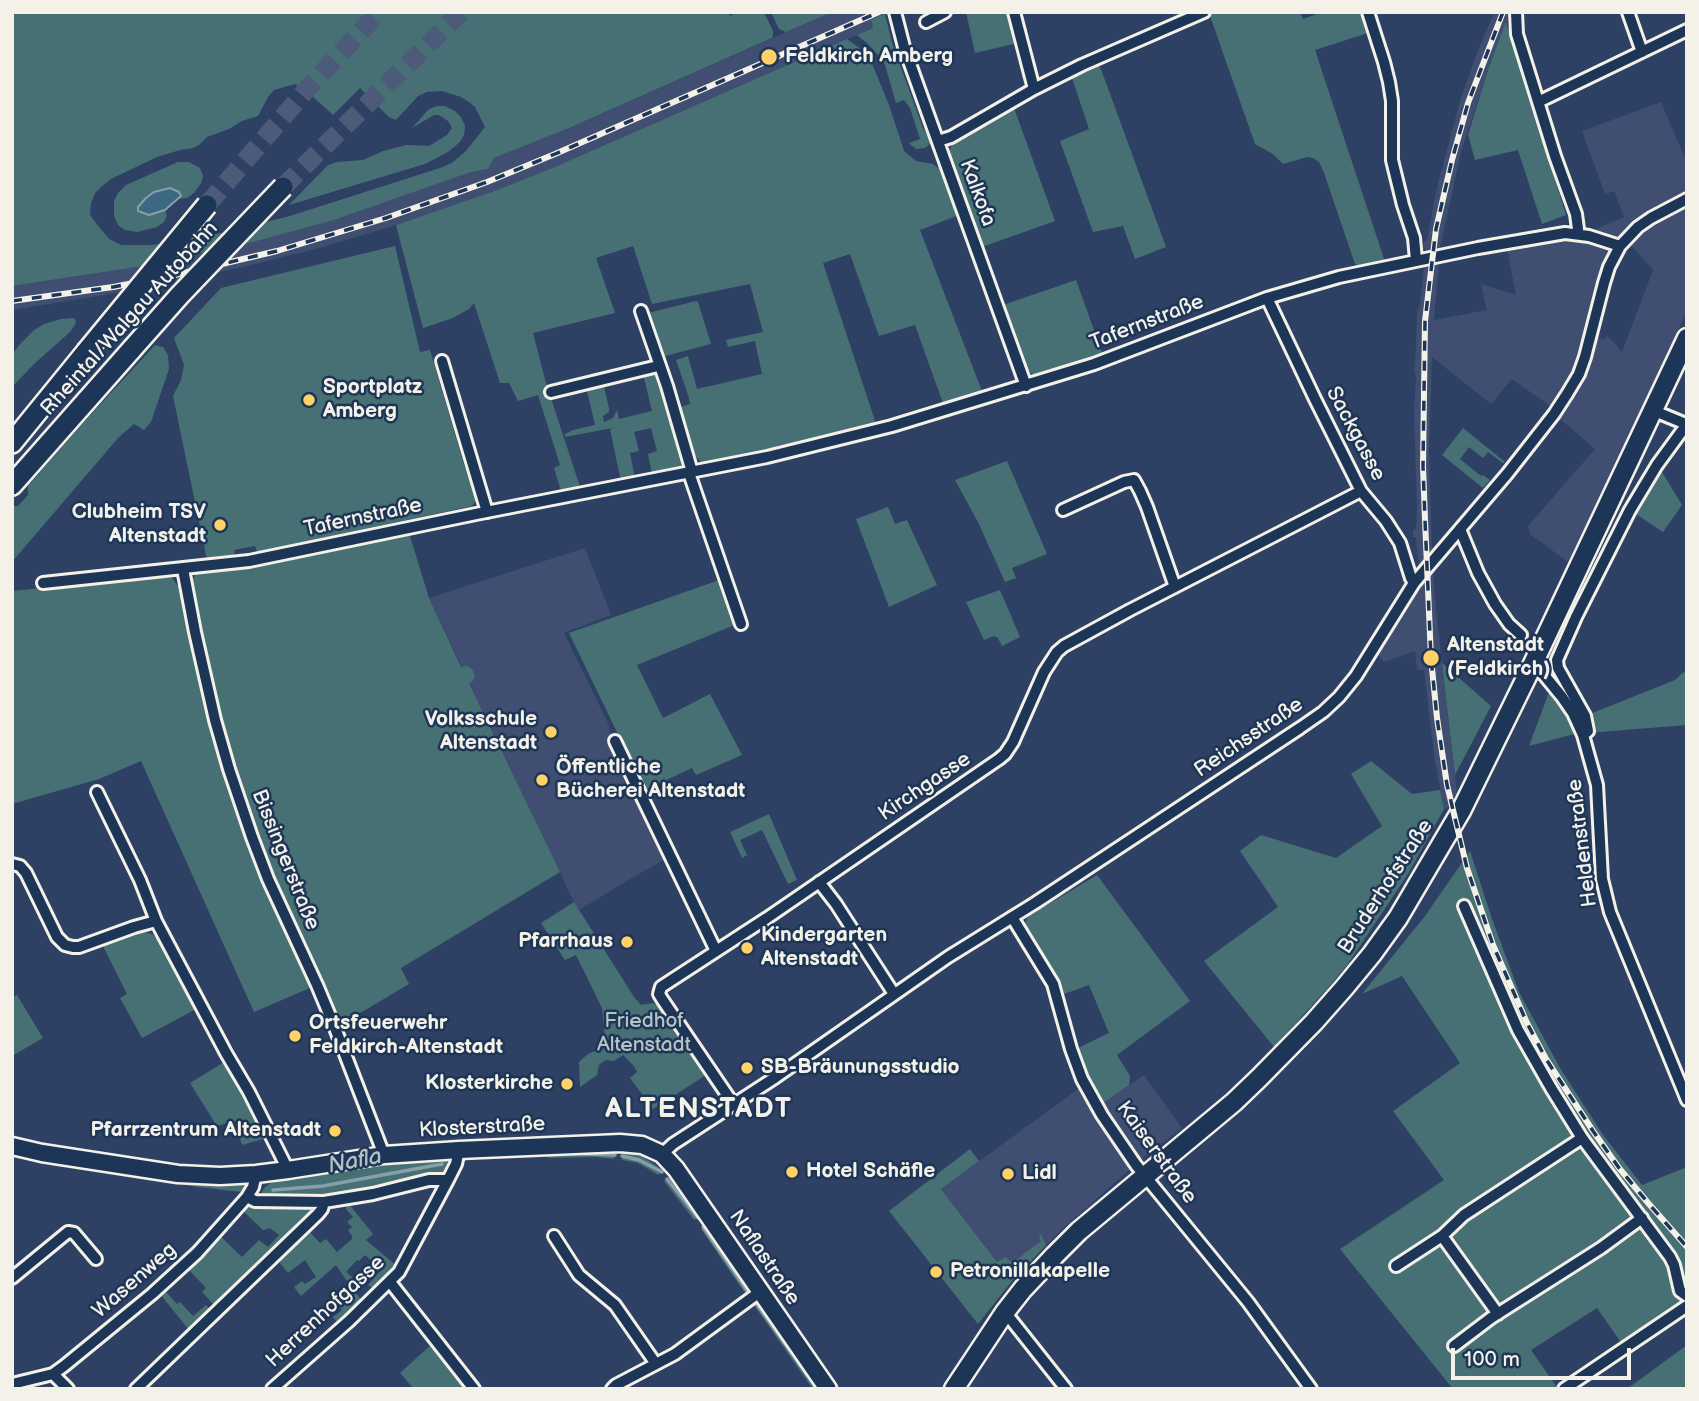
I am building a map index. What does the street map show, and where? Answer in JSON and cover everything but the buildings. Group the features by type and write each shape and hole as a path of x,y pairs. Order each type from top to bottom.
{"highway":[{"name":"Rheintal/Walgau Autobahn","path":"12,485 179,296 283,187"},
{"name":"Rheintal/Walgau Autobahn","path":"12,443 207,205"}],"main road":[{"name":"Bruderhofstraße","path":"954,1389 1005,1312 1028,1283 1144,1175 1234,1102 1259,1078 1320,1016 1398,918 1461,811 1687,338"},
{"name":"Klosterstraße","path":"12,1146 178,1174 220,1176 288,1170 384,1155 458,1150 620,1143 642,1145 663,1154"},
{"name":"Naflastraße","path":"663,1154 710,1216 828,1389"}],"street":[{"name":"Kalkofa","path":"895,12 904,47 1026,386"},
{"path":"926,22 945,12"},
{"path":"1014,12 1034,89"},
{"path":"938,141 960,132 1034,89 1099,57 1204,12"},
{"path":"1368,12 1389,82 1392,101 1392,160 1414,238 1416,260"},
{"path":"1516,12 1517,34 1576,214 1577,234"},
{"path":"1628,12 1642,52"},
{"path":"1538,102 1687,30"},
{"name":"Reichsstraße","path":"663,1154 673,1144 734,1105 947,957 1013,917 1323,712 1339,698 1415,583 1532,443 1575,381 1585,357 1606,275 1620,246 1637,227 1687,199"},
{"name":"Tafernstraße","path":"43,583 249,561 767,457 892,426 1026,386 1094,364 1267,298 1339,276 1556,234 1577,234 1620,246"},
{"name":"Sackgasse","path":"1267,298 1361,491 1400,543 1415,583"},
{"path":"641,311 667,386 690,472 741,624"},
{"path":"442,361 487,512"},
{"path":"551,392 659,366"},
{"path":"1652,410 1686,424"},
{"name":"Heldenstraße","path":"1583,736 1588,731 1585,716 1558,668 1557,660 1630,510 1686,424"},
{"path":"1063,510 1134,480 1147,506 1175,587"},
{"name":"Kirchgasse","path":"734,1105 662,999 659,990 666,983 1005,754 1044,672 1064,646 1361,491"},
{"path":"1460,529 1494,604 1521,635"},
{"name":"Bissingerstraße","path":"183,569 215,720 252,837 268,880 331,1018 384,1155"},
{"name":"Heldenstraße","path":"1532,666 1544,675 1562,697 1583,736 1597,785 1602,879 1610,912 1687,1100"},
{"path":"615,741 716,951"},
{"path":"97,792 140,880 156,921 288,1170"},
{"path":"12,864 20,866 26,873 57,937 65,945 79,947 156,921"},
{"path":"819,882 894,994"},
{"path":"1464,906 1518,1030 1551,1088 1582,1138 1670,1256 1679,1291 1687,1296"},
{"name":"Kaiserstraße","path":"1013,917 1053,984 1082,1079 1102,1115 1144,1175 1248,1302 1311,1389"},
{"path":"1396,1266 1442,1237 1465,1215 1582,1138"},
{"name":"Herrenhofgasse","path":"272,1389 390,1282 407,1259 448,1180 456,1164 458,1150"},
{"name":"Wasenweg","path":"12,1384 52,1374 152,1294 197,1252 247,1197 256,1174"},
{"path":"247,1197 255,1201 324,1202 373,1195 429,1180 448,1180"},
{"path":"136,1389 318,1214 324,1202"},
{"path":"1454,1346 1642,1218"},
{"path":"12,1278 68,1232 74,1233 96,1259"},
{"path":"554,1236 579,1275 615,1305 656,1364"},
{"path":"1442,1237 1498,1314"},
{"path":"390,1282 474,1389"},
{"path":"612,1389 675,1354 761,1291"},
{"path":"1564,1389 1687,1306"},
{"path":"1005,1312 1066,1389"},
{"path":"52,1374 68,1389"}],"shaded area":[{"path":"832,12 895,12 871,20 873,28 557,166 396,225 239,268 117,293 12,310 12,286 137,267 253,242 334,220 471,172 488,169 494,158 569,128"},
{"path":"1494,12 1511,12 1489,67 1461,152 1440,248 1434,320 1487,310 1481,284 1516,295 1507,248 1574,238 1624,217 1614,191 1605,194 1582,131 1661,102 1687,163 1687,311 1568,562 1530,534 1528,526 1595,449 1554,414 1556,410 1512,379 1491,404 1432,357 1429,454 1432,551 1435,601 1458,803 1444,809 1435,762 1424,670 1417,670 1415,651 1384,662 1374,649 1420,576 1416,537 1413,537 1417,507 1414,371 1417,312 1426,249 1423,248 1424,241 1427,241 1437,187 1460,101","holes":["1632,246 1653,270 1622,352 1607,335 1604,339 1586,337 1611,255"]},
{"path":"170,188 181,196 165,210 149,215 138,211 138,207 154,192"},
{"name":"Volksschule Altenstadt","path":"585,548 611,615 564,633 608,723 612,742 666,859 579,910 429,598"},
{"path":"1144,1075 1182,1128 1143,1158 1061,1230 1012,1281 941,1189 1085,1084 1098,1106"}],"green space":[{"path":"12,12 728,12 730,16 738,12 764,12 773,31 772,38 569,128 494,158 488,169 471,172 334,220 253,242 137,267 12,286","holes":["295,84 333,115 360,88 389,117 396,120 418,96 442,91 461,97 475,107 485,127 465,152 443,167 290,216 222,233 153,245 121,245 109,239 90,215 95,193 111,179 157,157 193,148 207,137 258,116 274,90"]},
{"path":"771,12 832,12 786,32 779,29"},
{"path":"966,12 1010,12 1018,43 975,53"},
{"path":"1300,12 1303,19 1323,12 1362,12 1368,33 1315,50 1385,262 1359,266 1355,264 1319,162 1307,157 1283,164 1273,154 1255,144 1209,13"},
{"path":"885,14 892,43 923,128 931,141 925,148 916,149 909,143 920,139 910,108 904,100 896,103 881,58 857,35 873,28 871,20"},
{"path":"1506,22 1566,215 1542,224 1518,150 1475,160 1468,135"},
{"path":"847,39 868,54 904,151 916,161 933,164 942,171 959,215 920,230 983,394 944,406 915,325 879,336 850,254 823,263 876,424 780,449 701,462 686,441 678,408 690,404 676,360 688,356 697,389 762,374 755,341 728,347 726,340 763,332 750,284 652,304 633,246 596,258 615,313 533,333 546,383 581,490 561,491 554,468 560,465 538,395 518,401 509,383 500,383 474,303 453,318 423,328 396,225 557,166"},
{"path":"1096,63 1102,72 1166,247 1135,259 1123,226 1093,232 1060,141 1089,129 1071,75"},
{"path":"445,106 455,111 465,126 460,142 448,152 425,164 289,205 328,165 363,160 406,145 429,146 447,135 452,128 448,121 439,115 434,115 412,128 429,109"},
{"path":"1014,108 1055,221 982,247 948,154 952,144 959,139"},
{"path":"178,162 189,162 200,168 203,176 194,193 179,199 181,196 157,214 165,210 167,216 157,227 137,232 125,230 118,225 114,216 114,201 118,193 126,185"},
{"name":"Sportplatz Amberg","path":"395,246 420,352 430,350 464,465 477,497 475,502 472,506 257,552 255,546 234,550 235,558 217,556 207,560 173,396 181,380 184,365 174,338 221,288"},
{"path":"1076,280 1103,355 1061,370 1038,376 1032,374 1024,364 1003,305"},
{"path":"696,301 711,344 661,357 648,313"},
{"path":"73,318 76,320 75,325 70,332 12,387 12,355 20,344 44,324"},
{"path":"155,345 163,347 168,355 169,369 151,422 144,430 134,424 118,438 12,562 12,506 18,506 28,495 28,486"},
{"path":"652,373 659,379 682,468 652,474 648,454 657,451 651,428 634,432 639,451 630,453 635,478 621,482 610,429 623,426 565,437 565,434 595,425 586,387 603,382 609,408 609,412 603,416 604,422 613,418 617,410 619,419 652,411 643,374"},
{"path":"1463,428 1505,462 1488,452 1483,458 1469,447 1460,459 1490,480 1483,488 1442,455"},
{"path":"1007,461 1047,554 1012,568 1016,578 1005,582 978,522 955,480"},
{"path":"1662,472 1682,505 1663,532 1636,514"},
{"path":"888,507 895,524 907,520 937,585 889,607 856,519"},
{"path":"409,533 429,598 461,667 467,666 475,675 469,683 560,872 401,968 409,984 340,1025 256,834 220,719 191,584 199,572 290,560"},
{"path":"162,576 172,578 181,590 211,720 266,884 312,987 254,1012 141,761 99,779 12,804 12,591"},
{"path":"722,579 737,624 637,665 663,718 710,694 742,755 696,775 692,768 645,790 569,633"},
{"path":"1000,590 1020,637 1002,646 994,636 984,640 966,602"},
{"path":"1442,663 1491,706 1455,775"},
{"path":"1558,668 1585,716 1675,680 1687,669 1687,725 1574,734 1529,746"},
{"path":"1371,761 1412,794 1440,790 1444,809 1408,874 1348,964 1274,1047 1204,961 1278,907 1240,851 1261,835 1336,858 1382,826 1351,774"},
{"path":"769,814 797,880 788,884 762,830 740,840 747,855 742,858 730,832"},
{"path":"1470,851 1519,992 1560,1068 1603,1135 1642,1185 1687,1167 1687,1304 1625,1348 1597,1308 1531,1350 1558,1389 1453,1389 1340,1249 1444,1180 1393,1111 1460,1063 1402,976 1362,994 1425,916"},
{"path":"1097,875 1190,1001 1117,1055 1130,1076 1129,1085 1103,1103 1092,1084 1078,1048 1109,1033 1089,985 1064,994 1025,928 1029,916"},
{"name":"Friedhof Altenstadt","path":"574,902 634,997 641,1005 653,1003 662,1008 706,1075 653,1109 630,1078 637,1072 623,1055 599,1065 597,1075 580,1087 579,1062 588,1054 606,1046 602,1008 576,955 565,960 541,923"},
{"path":"136,932 152,934 163,943 198,1008 142,1038 120,998 127,994 102,944"},
{"path":"17,995 43,1038 12,1056 12,998"},
{"path":"226,1061 266,1138 242,1145 235,1121 217,1126 190,1083"},
{"path":"970,1149 979,1161 941,1189 997,1262 1006,1257 1012,1263 1041,1241 1041,1234 1046,1245 1012,1281 978,1324 889,1211"},
{"path":"547,1150 616,1151 614,1159 548,1158"},
{"path":"623,1152 642,1156 664,1171 658,1175 638,1163 622,1160"},
{"path":"447,1157 448,1167 443,1175 345,1197 262,1198 260,1195 265,1187 278,1182 278,1178 385,1161"},
{"path":"86,1168 242,1181 248,1186 246,1192 242,1192"},
{"path":"670,1177 701,1216 694,1220 664,1181"},
{"path":"348,1203 373,1234 366,1240 397,1266 375,1290 368,1285 381,1270 365,1255 357,1260 346,1272 362,1286 356,1293 363,1302 339,1324 333,1317 342,1310 332,1297 349,1284 336,1265 301,1296 294,1287 302,1281 305,1284 316,1277 305,1260 288,1273 277,1259 307,1229 320,1243 326,1239 337,1252 352,1239 348,1230 352,1227 347,1222 353,1217 346,1209"},
{"path":"308,1205 315,1210 313,1213 189,1330 160,1294 166,1292 193,1316 206,1305 209,1308 213,1304 202,1292 206,1288 189,1270 218,1234 242,1257 259,1240 268,1247 279,1235 270,1228 263,1230 242,1210 249,1206"},
{"path":"708,1225 752,1289 745,1293 701,1229"},
{"path":"760,1301 819,1384 812,1388 754,1305"},
{"path":"433,1343 461,1379 462,1389 414,1389 400,1373"},
{"path":"1687,1345 1687,1389 1627,1389"}],"waterway":[{"name":"Nafla","path":"563,1153 615,1155"},
{"name":"Nafla","path":"622,1156 639,1160 662,1172"},
{"name":"Nafla","path":"273,1190 323,1186 442,1164"},
{"name":"Nafla","path":"667,1179 698,1218"},
{"name":"Nafla","path":"703,1227 748,1292"},
{"name":"Nafla","path":"756,1303 815,1386"}],"tunnel":[{"path":"207,205 308,88 379,12"},
{"path":"283,187 461,12"}],"railway":[{"path":"12,301 175,275 277,251 386,218 487,182 555,154 879,12"},
{"path":"1503,12 1468,103 1452,160 1436,229 1425,321 1423,466 1431,658 1437,718 1447,785 1467,868 1493,945 1527,1023 1546,1059 1619,1168 1687,1247"}],"place":[{"name":"Feldkirch Amberg","path":"769,57"},
{"name":"Sportplatz Amberg","path":"309,400"},
{"name":"Clubheim TSV Altenstadt","path":"220,525"},
{"name":"Altenstadt (Feldkirch)","path":"1431,658"},
{"name":"Volksschule Altenstadt","path":"551,732"},
{"name":"Öffentliche Bücherei Altenstadt","path":"542,780"},
{"name":"Pfarrhaus","path":"627,942"},
{"name":"Kindergarten Altenstadt","path":"747,948"},
{"name":"Ortsfeuerwehr Feldkirch-Altenstadt","path":"295,1036"},
{"name":"SB-Bräunungsstudio","path":"747,1068"},
{"name":"Klosterkirche","path":"567,1084"},
{"name":"Pfarrzentrum Altenstadt","path":"335,1131"},
{"name":"Hotel Schäfle","path":"792,1172"},
{"name":"Lidl","path":"1008,1174"},
{"name":"Petronillakapelle","path":"936,1272"}],"district":[{"name":"ALTENSTADT","path":"699,1110"}]}
